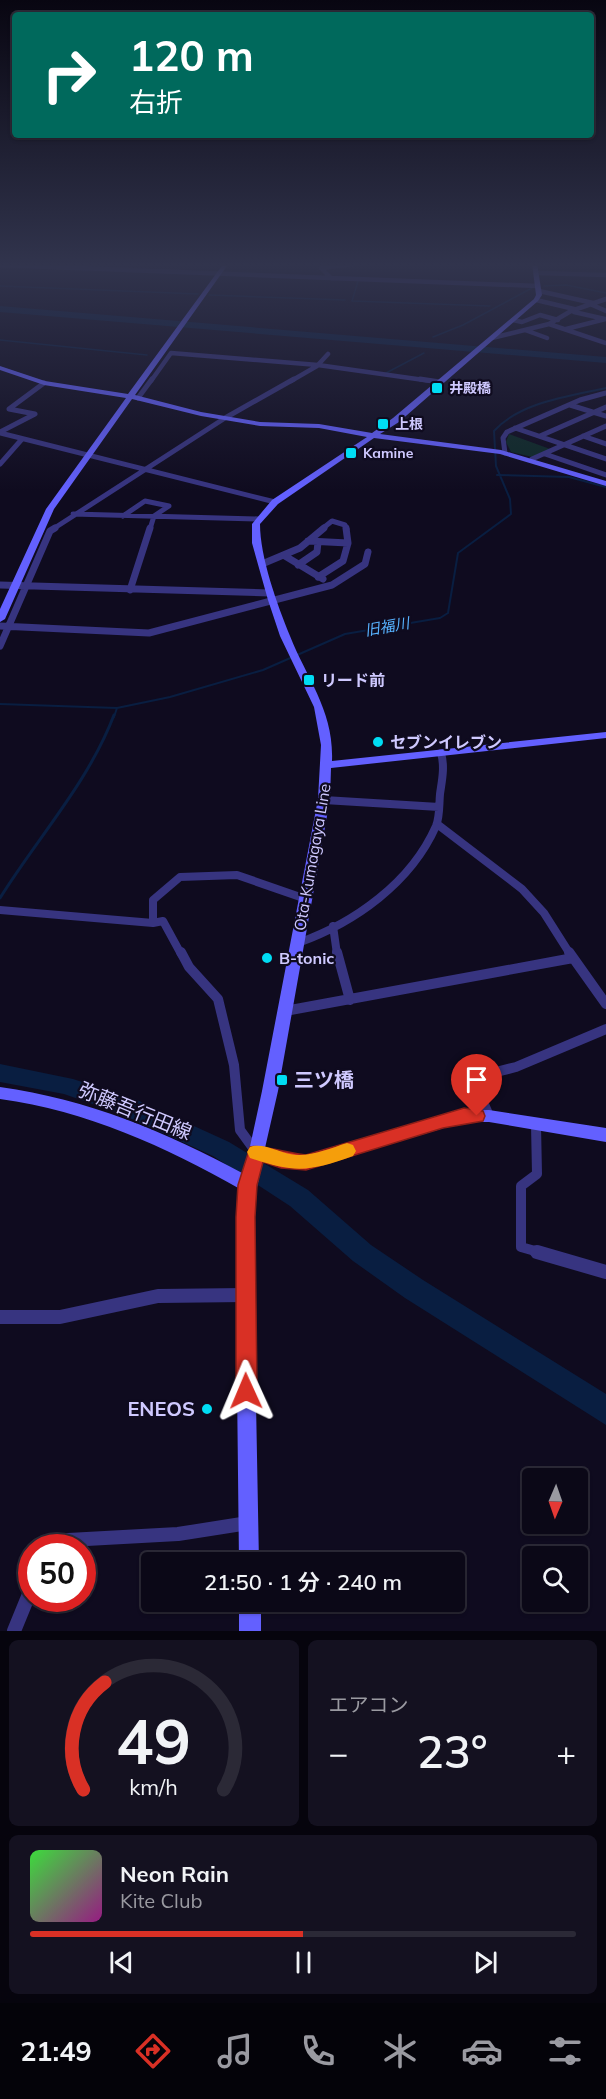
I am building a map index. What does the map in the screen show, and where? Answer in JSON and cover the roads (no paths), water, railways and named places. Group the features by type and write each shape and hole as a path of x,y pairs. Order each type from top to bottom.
{"street":[{"path":"134,398 172,339"},
{"path":"71,514 259,519 275,502 396,420 492,339"},
{"path":"0,619 50,509 88,455 171,353 318,365 440,382"},
{"path":"0,646 50,531 71,514 225,418 318,365 328,354"},
{"path":"0,368 44,383 134,398 184,411 225,418 260,423 319,426 503,452 532,459 606,484"},
{"path":"0,433 35,414 9,409 44,383"},
{"path":"503,452 504,436 515,428 606,393"},
{"path":"0,405 12,405"},
{"path":"570,405 606,416"},
{"path":"540,436 606,407"},
{"path":"515,428 606,459"},
{"path":"532,459 604,428"},
{"path":"0,433 275,502"},
{"path":"583,436 606,444"},
{"path":"0,464 22,439"},
{"path":"545,454 606,475"},
{"path":"123,516 145,501 169,506 154,516 130,590"},
{"name":"Ota-Kumagaya Line","path":"248,1182 298,943 324,800 327,765 324,727 272,597 262,564 255,531 259,519"},
{"path":"262,564 285,556 332,521 345,525 349,533 348,553 341,565 318,577"},
{"path":"308,541 348,543"},
{"path":"298,565 317,552 318,542"},
{"path":"0,626 149,633 272,597 332,585 365,564 368,552"},
{"path":"285,556 332,585"},
{"path":"0,585 272,597"},
{"path":"327,765 606,735"},
{"path":"298,943 352,919 387,891 418,855 437,824 444,766 441,753"},
{"path":"324,800 439,807"},
{"path":"437,824 522,889 544,913 606,1004"},
{"path":"153,923 153,900 180,877 237,875 306,899"},
{"path":"4,910 153,923 163,921 189,967 218,999 234,1065 240,1130 255,1156 306,1162 464,1116 489,1116 606,1135"},
{"path":"333,926 340,971 350,1000"},
{"path":"285,1011 573,958"},
{"path":"489,1116 474,1081 484,1075 516,1067 606,1029"},
{"name":"弥藤吾行田線","path":"0,1092 52,1100 91,1112 248,1182"},
{"path":"536,1125 537,1174 521,1186 520,1247 606,1272"},
{"path":"248,1182 245,1295 249,1552"},
{"path":"0,1317 60,1317 158,1296 245,1295"},
{"path":"96,1538 178,1534 249,1523"},
{"path":"14,1631 22,1612"},
{"path":"250,1612 250,1631"}],"water":[{"path":"322,339 393,339 606,357 606,363"}],"waterway":[{"path":"0,340 147,355"},
{"path":"386,373 424,353"},
{"name":"旧福川","path":"500,475 496,466 494,431 505,421 517,413 546,402 606,388"},
{"name":"旧福川","path":"117,708 170,697 263,670 345,634 440,618 448,613 458,553 511,514 510,499 500,475"},
{"path":"500,475 569,477 606,487"},
{"name":"旧福川","path":"0,704 117,708"},
{"path":"114,717 117,708"},
{"path":"0,898 77,787 91,764 114,715"},
{"path":"0,1073 65,1085 129,1107 221,1149 299,1198 362,1253 414,1289 606,1411"}],"place":[{"name":"井殿橋","path":"437,388"},
{"name":"上根","path":"383,424"},
{"name":"Kamine","path":"351,453"},
{"name":"リード前","path":"309,680"},
{"name":"セブンイレブン","path":"378,742"},
{"name":"B-tonic","path":"267,958"},
{"name":"三ツ橋","path":"282,1080"},
{"name":"ENEOS","path":"207,1409"}]}
